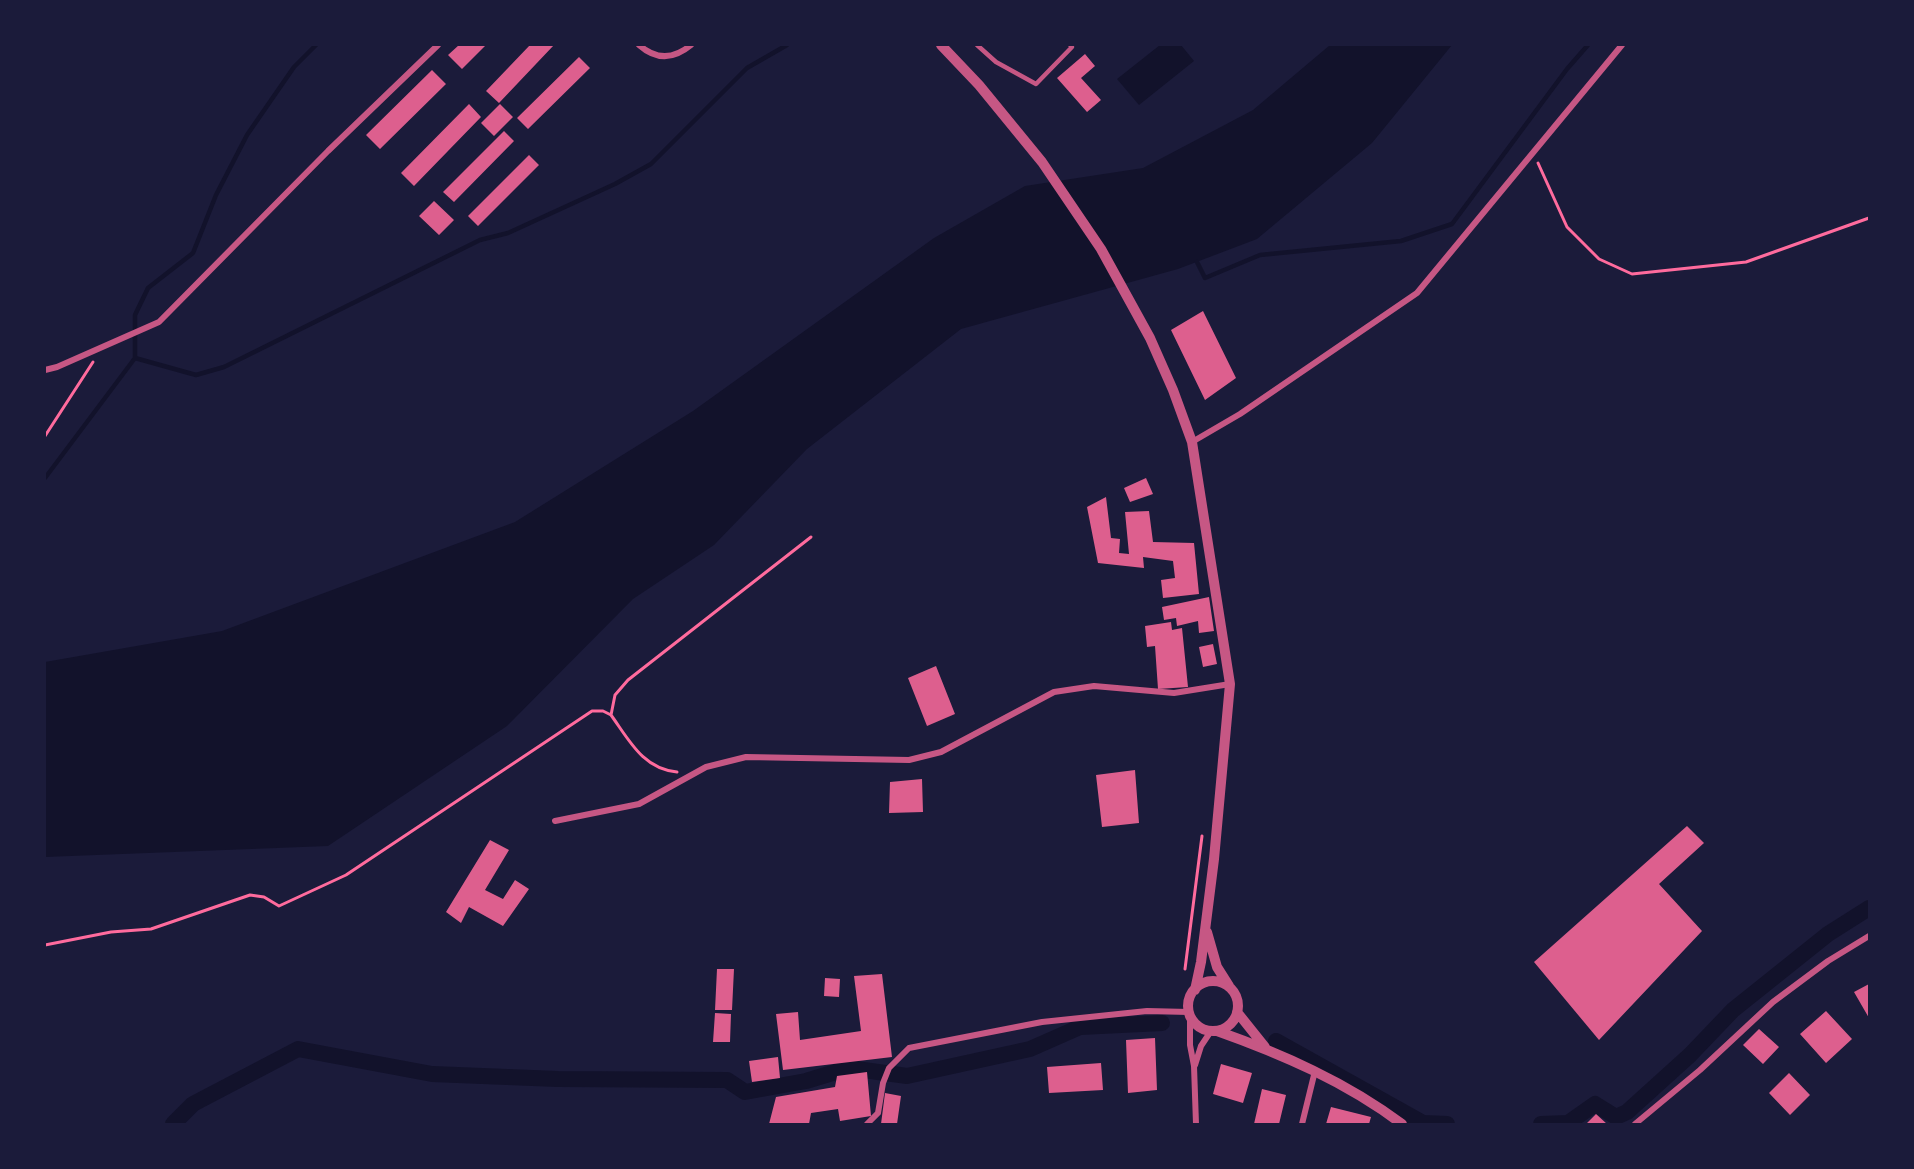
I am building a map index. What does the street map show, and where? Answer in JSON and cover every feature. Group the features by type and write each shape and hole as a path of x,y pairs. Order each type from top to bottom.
{"street":[{"path":"45,370 57,367 159,322 328,151 438,45"},
{"path":"639,45 652,56 669,58 691,45"},
{"path":"941,45 980,85 1042,162 1101,249 1150,338 1173,390 1192,442 1230,684 1206,927 1195,990"},
{"path":"1192,442 1240,414 1417,292 1622,45"},
{"path":"555,821 639,804 706,766 746,758 909,760 941,752 1054,692 1094,686 1174,693 1230,684"},
{"path":"1194,1066 1201,1046 1214,1031 1230,1024 1237,1012 1236,996 1217,967 1206,927"},
{"path":"1635,1124 1700,1070 1773,1002 1828,961 1869,936"},
{"path":"1196,1124 1189,1001 1201,984 1217,981 1231,989"},
{"path":"867,1124 878,1113 883,1083 889,1068 909,1048 1042,1022 1147,1011 1190,1014 1199,1026 1265,1047 1315,1071 1402,1124"},
{"path":"1237,1012 1265,1047"},
{"path":"1302,1124 1315,1071"}],"lane":[{"path":"977,45 996,62 1036,84 1072,47 1070,45"}],"path":[{"path":"1533,152 1567,227 1599,259 1632,274 1746,262 1869,218"},
{"path":"45,436 103,345"},
{"path":"611,715 610,705 628,680 811,537"},
{"path":"45,945 111,932 151,929 250,895 264,897 279,906 346,875 592,711 603,711 611,715 641,757 663,771 695,774"},
{"path":"1184,976 1202,835"}],"shaded area":[{"path":"1160,45 1181,45 1194,61 1139,105 1117,79"},
{"path":"1330,45 1452,45 1372,143 1257,239 1178,269 961,329 807,449 714,545 633,599 507,726 328,846 45,857 45,662 222,631 515,522 693,411 934,238 1025,186 1143,168 1253,110"}],"building":[{"path":"459,45 486,45 462,69 448,55"},
{"path":"530,45 554,45 499,103 486,91"},
{"path":"1085,54 1095,66 1081,78 1101,100 1087,112 1057,78"},
{"path":"579,57 590,68 528,129 517,118"},
{"path":"432,70 446,84 380,149 366,135"},
{"path":"469,104 481,117 414,186 401,173"},
{"path":"500,104 513,117 494,136 481,123"},
{"path":"504,131 514,141 454,202 443,192"},
{"path":"529,155 539,165 478,226 468,216"},
{"path":"434,201 454,220 439,235 419,216"},
{"path":"1203,311 1236,378 1205,400 1171,330"},
{"path":"1146,478 1153,494 1130,502 1124,488"},
{"path":"1106,497 1111,538 1120,539 1119,553 1129,554 1125,512 1149,511 1153,542 1194,543 1199,594 1163,598 1161,580 1175,578 1173,561 1143,557 1144,568 1098,563 1087,507"},
{"path":"1209,597 1214,631 1199,633 1198,621 1177,626 1176,618 1164,620 1162,607"},
{"path":"1171,622 1172,630 1182,628 1188,687 1158,689 1155,646 1147,647 1145,626"},
{"path":"1213,644 1217,664 1203,667 1199,647"},
{"path":"936,666 955,714 927,726 908,678"},
{"path":"1135,770 1139,823 1102,827 1096,775"},
{"path":"922,779 923,812 889,813 890,782"},
{"path":"1687,826 1704,843 1659,884 1702,931 1599,1040 1534,962"},
{"path":"490,840 509,850 485,890 503,899 515,880 529,889 503,926 469,907 461,923 446,912"},
{"path":"717,969 734,969 732,1010 715,1010"},
{"path":"882,974 892,1057 783,1070 776,1014 798,1012 800,1040 861,1031 854,976"},
{"path":"825,978 840,979 839,997 824,996"},
{"path":"1869,984 1869,1018 1854,992"},
{"path":"1826,1011 1852,1039 1826,1063 1800,1034"},
{"path":"715,1013 731,1014 730,1042 713,1042"},
{"path":"1759,1029 1779,1047 1763,1064 1743,1045"},
{"path":"1155,1038 1157,1090 1128,1093 1126,1040"},
{"path":"778,1057 780,1078 752,1082 749,1061"},
{"path":"1101,1063 1103,1090 1049,1093 1047,1067"},
{"path":"1221,1064 1252,1073 1243,1103 1213,1094"},
{"path":"867,1072 871,1116 840,1121 838,1109 811,1113 809,1124 769,1124 776,1097 835,1087 837,1076"},
{"path":"1789,1073 1810,1095 1790,1115 1769,1093"},
{"path":"1262,1089 1286,1095 1279,1124 1254,1124"},
{"path":"885,1093 901,1096 897,1124 881,1124"},
{"path":"1331,1107 1371,1117 1369,1124 1326,1124"},
{"path":"1596,1114 1607,1124 1586,1124"}],"waterway":[{"path":"45,478 135,358 135,315 148,288 193,253 216,195 247,135 294,67 316,45"},
{"path":"135,358 196,375 224,367 480,240 508,233 615,184 651,164 747,68 787,45"},
{"path":"1197,262 1205,278 1260,255 1401,241 1452,224 1567,69 1588,45"},
{"path":"1541,1124 1568,1123 1595,1104 1616,1117 1627,1112 1690,1055 1733,1010 1828,934 1869,908"},
{"path":"173,1124 193,1104 298,1049 432,1074 558,1079 727,1080 745,1092 806,1081 849,1068 907,1076 1030,1049 1080,1027 1162,1023"},
{"path":"1276,1041 1423,1123 1447,1124"}]}
